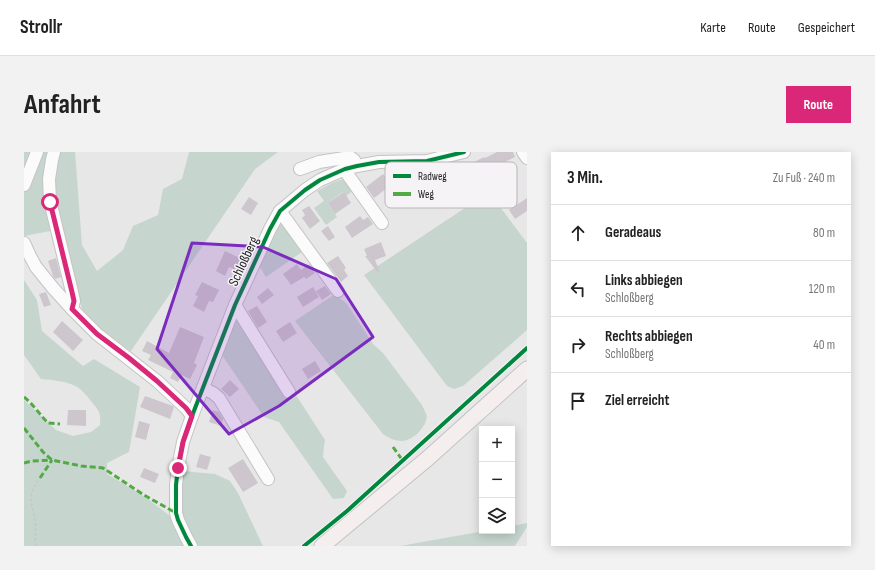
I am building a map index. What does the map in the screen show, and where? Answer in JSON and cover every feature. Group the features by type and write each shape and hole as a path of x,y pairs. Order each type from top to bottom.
{"main road":[{"path":"322,546 427,459 527,369"}],"street":[{"path":"24,185 37,152"},
{"path":"54,152 49,179 50,202 74,301 72,309"},
{"name":"Schloßberg","path":"191,546 176,513 176,485 183,442 235,305 270,229 280,211 305,190 320,180 345,169 379,162 427,161 464,152"},
{"path":"523,152 527,158"},
{"path":"300,169 319,162 350,157 354,160 357,166"},
{"path":"345,169 382,223"},
{"path":"280,211 338,291"},
{"path":"24,243 36,266 72,309 97,334 129,358 167,390 186,408 192,416"},
{"path":"235,305 289,392"},
{"path":"203,388 219,398 268,479"}],"path":[{"path":"36,546 35,521 31,504 31,492 40,478"}],"highlighted area":[{"path":"192,243 263,247 336,279 373,337 279,406 229,434 157,349"}],"shaded area":[{"path":"24,152 75,152 82,245 97,271 123,250 133,226 158,215 163,189 182,179 189,152 278,152 255,169 131,351 105,334 82,309 61,229 24,236"},
{"path":"346,178 354,190 346,196 343,192 328,203 337,217 326,225 314,208 324,201 317,191"},
{"path":"465,208 501,208 527,243 527,330 463,386 454,389 447,386 364,275"},
{"path":"281,224 302,252 266,277 258,264 279,225"},
{"path":"24,280 37,300 42,331 83,366 94,359 140,387 129,452 107,463 107,474 148,499 170,516 185,546 24,546 24,400 56,430 73,436 91,432 100,425 100,414 87,396 76,386 56,380 41,379 24,355"},
{"path":"335,294 347,304 373,344 383,353 422,405 427,416 423,427 414,437 405,441 397,441 383,434 295,321"},
{"path":"236,314 294,392 325,440 323,457 347,491 344,498 333,499 279,422 264,417 220,352"},
{"path":"183,471 215,474 230,481 238,493 263,546 196,546 184,524 180,503"},
{"path":"527,523 527,527 515,546 400,546 479,532 479,534 515,534 515,525"}],"building":[{"path":"497,152 513,152 515,157 505,162 474,162 484,157 485,158"},
{"path":"383,174 385,177 385,190 374,198 366,187"},
{"path":"344,192 351,203 335,214 328,203"},
{"path":"249,197 258,203 251,215 241,209"},
{"path":"527,198 527,211 515,219 509,210 512,208 517,208 517,205"},
{"path":"309,206 320,221 310,229 302,218 305,215 302,210"},
{"path":"360,216 363,220 368,217 373,224 352,238 345,227"},
{"path":"328,226 335,237 329,241 321,231"},
{"path":"381,242 386,256 375,260 380,272 378,273 365,256 367,256 364,249"},
{"path":"225,251 242,259 236,270 229,267 225,276 216,271"},
{"path":"338,256 346,268 344,270 348,276 341,282 327,263"},
{"path":"56,258 61,277 55,279 48,261"},
{"path":"297,264 301,270 309,264 315,273 306,279 304,277 291,285 283,274"},
{"path":"202,282 219,290 213,302 209,301 204,312 193,306 198,296 195,295"},
{"path":"325,286 331,294 322,300 316,291"},
{"path":"313,287 319,297 303,307 297,297"},
{"path":"268,288 274,295 262,304 257,297"},
{"path":"46,292 51,305 44,307 39,294"},
{"path":"257,306 267,322 258,328 248,311"},
{"path":"62,321 83,340 73,351 53,332"},
{"path":"290,322 297,333 283,342 276,331"},
{"path":"180,327 204,337 194,363 197,365 190,379 182,375 178,382 170,378 173,372 148,360 151,355 142,351 147,341 169,353"},
{"path":"315,361 321,371 308,379 302,369"},
{"path":"230,380 239,389 230,397 221,389"},
{"path":"145,396 173,406 170,419 140,407"},
{"path":"68,410 86,410 86,426 67,425"},
{"path":"213,410 219,412 223,419 221,426 209,422"},
{"path":"139,421 150,424 146,440 135,437"},
{"path":"200,454 211,457 207,470 196,467"},
{"path":"243,459 258,483 243,492 228,468"},
{"path":"144,468 159,474 155,483 140,477"}],"marked path":[{"path":"24,397 48,423 60,424"},
{"path":"24,428 43,452 52,460 81,466 103,468 144,495 176,513"},
{"path":"393,447 403,461"},
{"path":"24,463 52,460"},
{"path":"40,478 52,460"}],"cycle path":[{"path":"191,546 176,513 176,485 183,442 235,305 270,229 280,211 305,190 320,180 345,169 379,162 427,161 464,152"},
{"path":"304,546 347,511 527,348"}],"route":[{"path":"50,202 74,301 72,309 97,334 157,381 176,398 192,416 183,442 178,468"}]}
